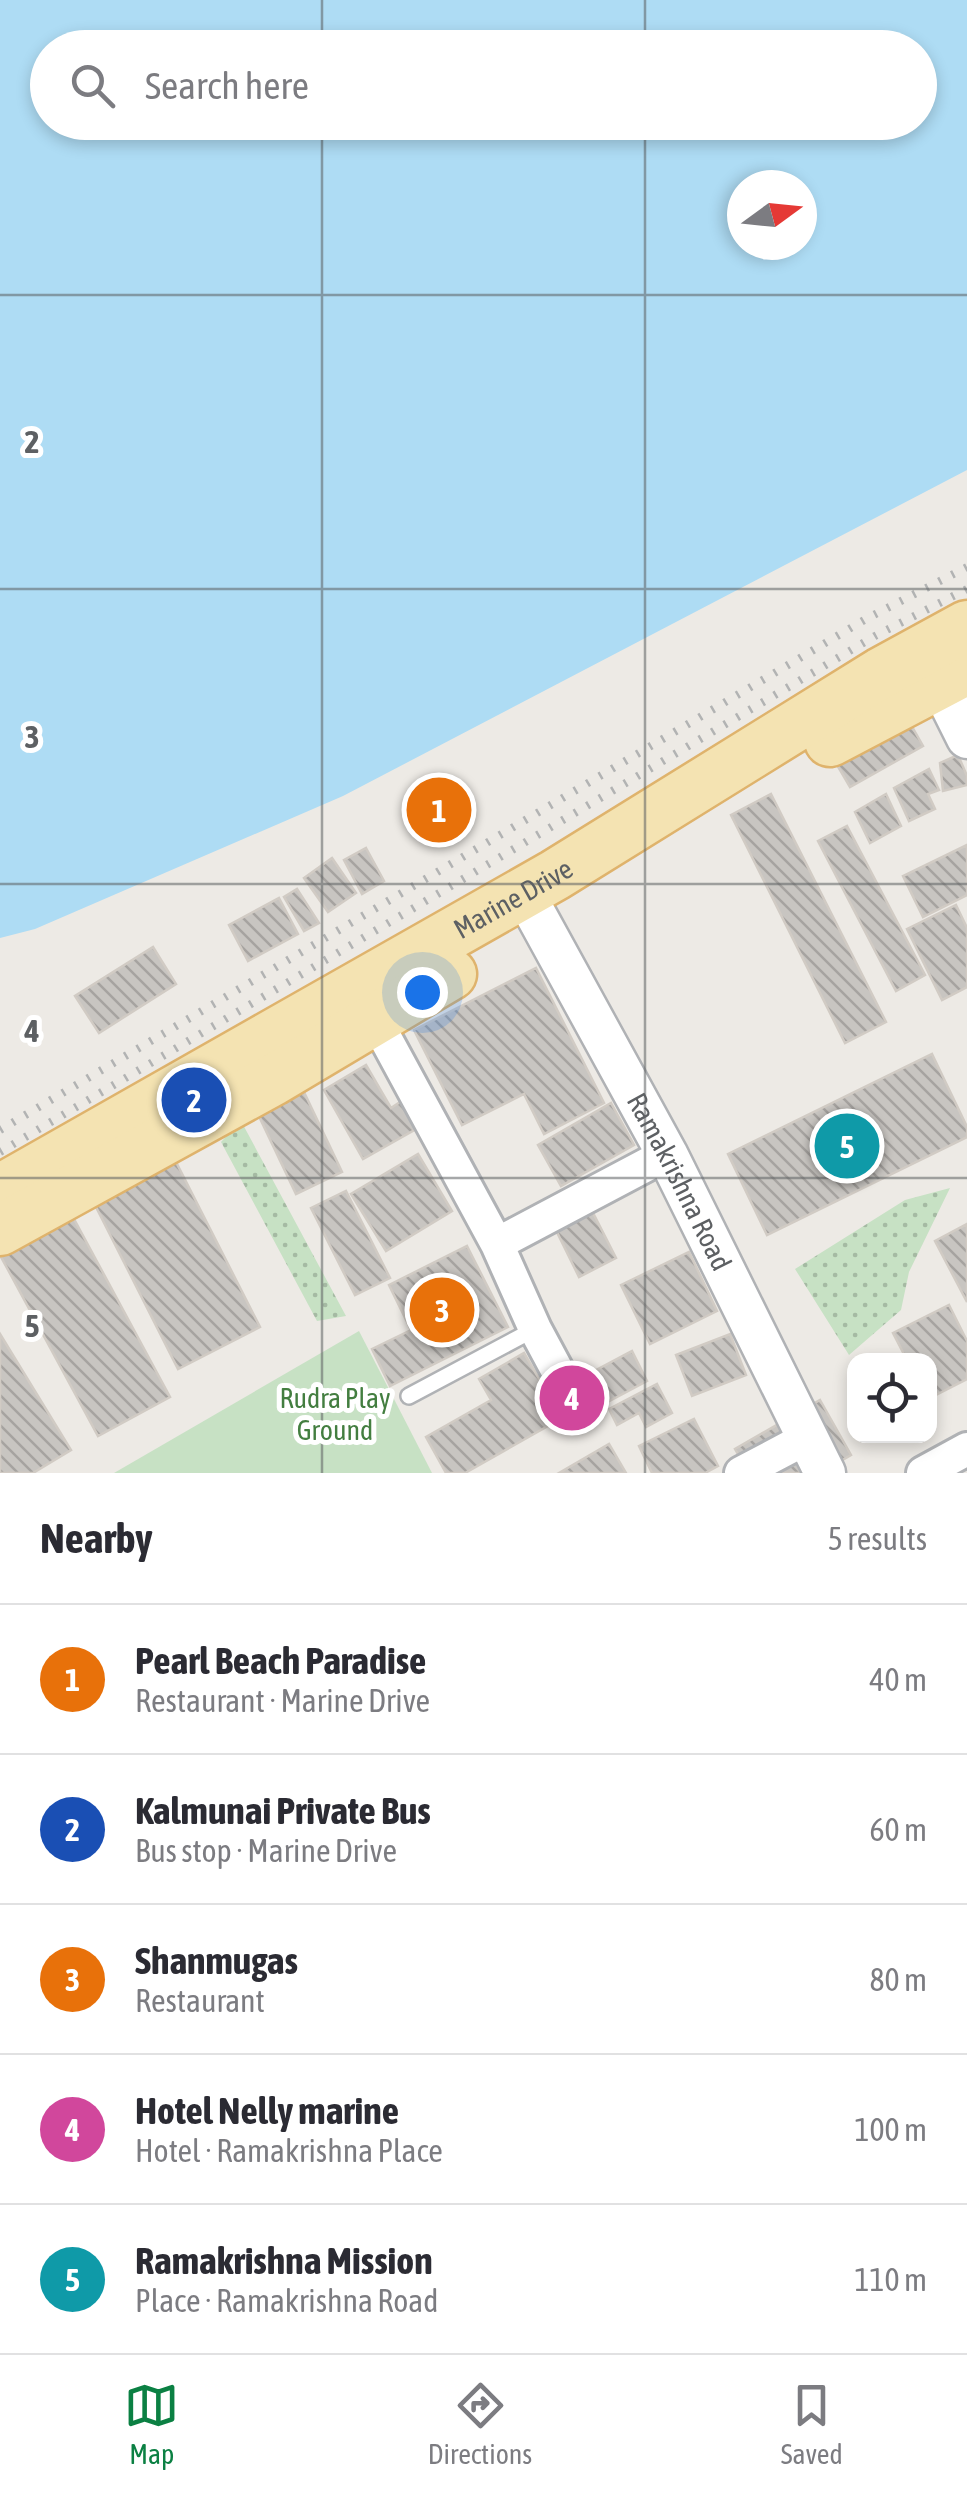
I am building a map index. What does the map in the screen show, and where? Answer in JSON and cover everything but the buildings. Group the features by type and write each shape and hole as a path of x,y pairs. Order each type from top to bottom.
{"main road":[{"name":"Marine Drive","path":"0,1230 273,1080 375,1019 532,907 881,674 967,626"},
{"name":"Marine Drive","path":"0,1190 748,794 806,754 953,676"}],"street":[{"path":"953,676 967,738"},
{"name":"Ramakrishna Road","path":"532,907 667,1154 816,1456"},
{"path":"375,1019 497,1244 572,1398"},
{"path":"497,1244 667,1154"},
{"path":"923,1473 967,1450"},
{"path":"741,1473 816,1456"}],"lane":[{"path":"409,1396 536,1329"}],"green space":[{"path":"241,1121 346,1316 317,1321 221,1142"},
{"path":"950,1188 909,1272 901,1310 848,1353 795,1269 905,1200"},
{"name":"Rudra Play Ground","path":"359,1331 432,1473 114,1473"}],"water":[{"path":"0,0 967,0 967,470 343,796 35,929 0,938"}],"railway":[{"path":"0,1130 866,619 967,567"},
{"path":"0,1152 875,636 967,589"}],"place":[{"name":"Pearl Beach Paradise","path":"439,810"},
{"name":"Kalmunai Private Bus","path":"194,1100"},
{"name":"Ramakrishna Mission","path":"847,1146"},
{"name":"Shanmugas","path":"442,1310"},
{"name":"Hotel Nelly marine","path":"572,1398"}]}
